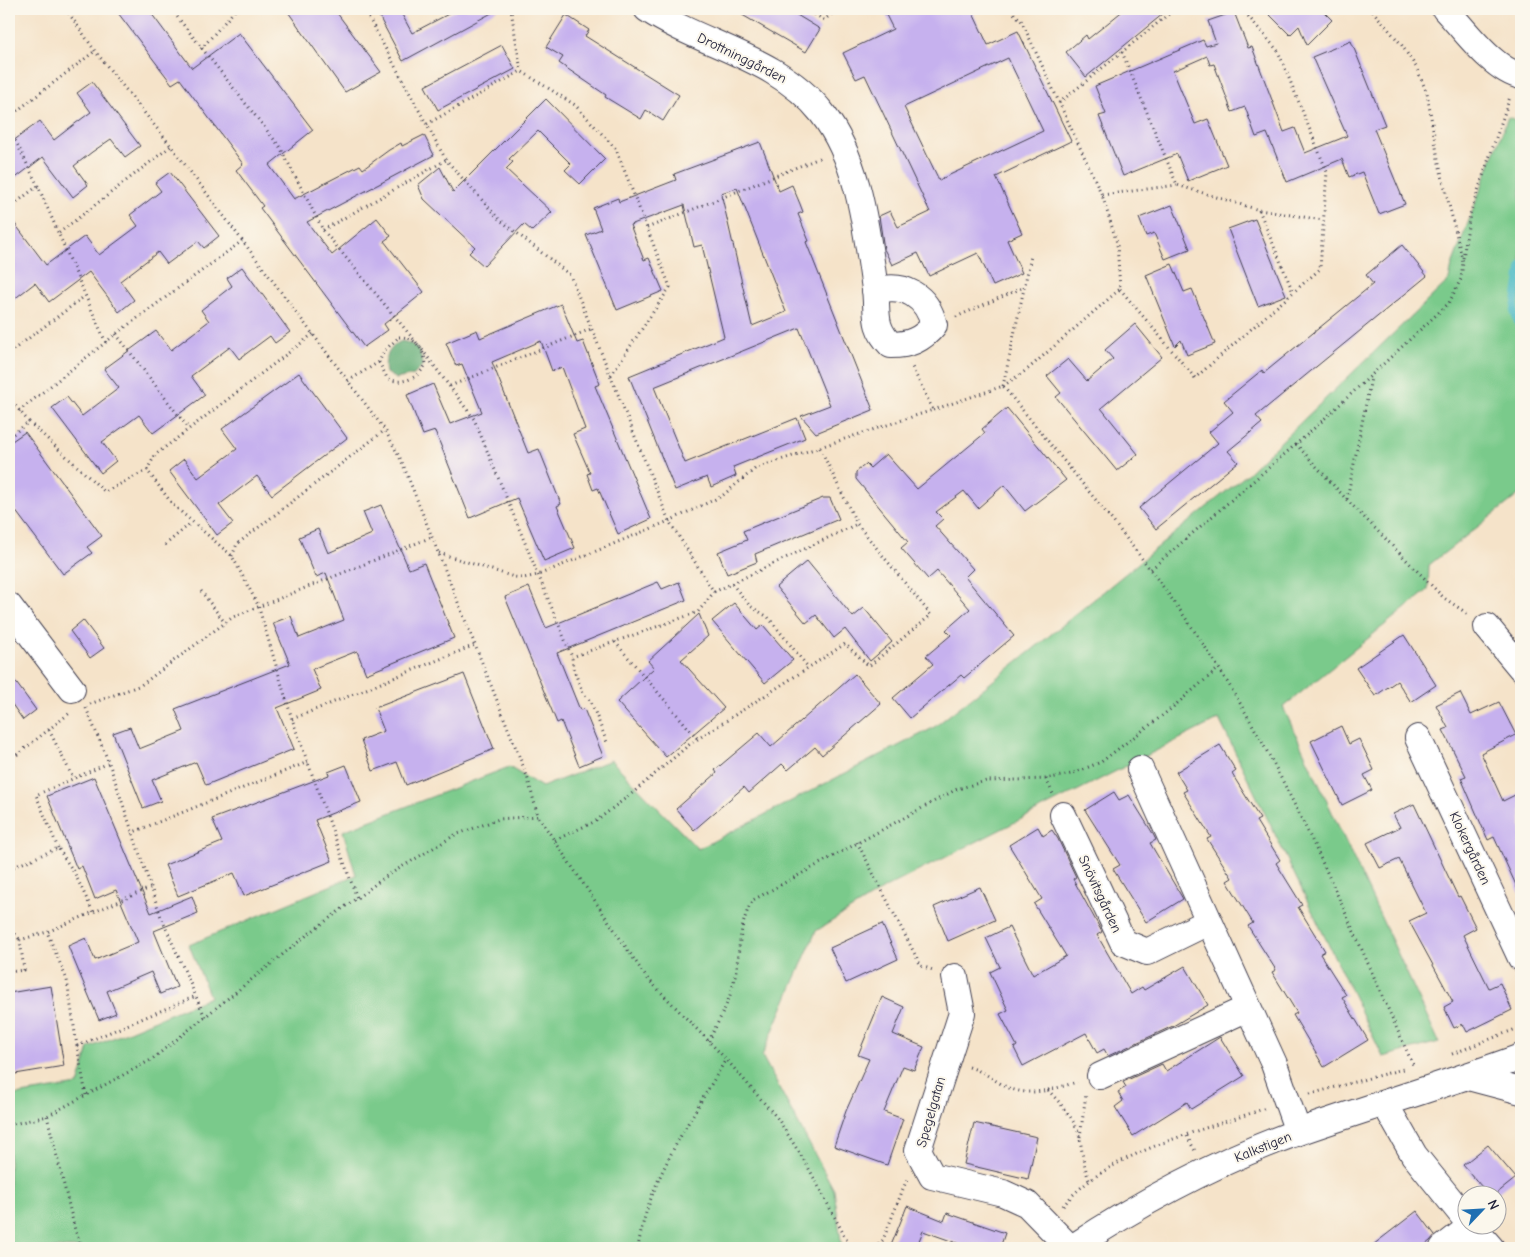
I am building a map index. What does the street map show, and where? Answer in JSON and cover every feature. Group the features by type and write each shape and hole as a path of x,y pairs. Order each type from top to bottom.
{"street":[{"name":"Drottninggården","path":"647,9 668,23 769,68 790,82 821,112 844,148 860,199 875,292 876,320 880,335 890,345 902,345 925,333"},
{"path":"1445,9 1489,57 1514,75 1516,84"},
{"path":"875,292 890,287 903,290 922,299 931,312 925,333"},
{"path":"9,606 78,697"},
{"path":"1487,627 1521,668"},
{"name":"Klokergården","path":"1418,738 1521,958"},
{"path":"1140,769 1274,1064 1298,1132"},
{"name":"Snövitsgården","path":"1063,815 1123,942 1147,952 1208,922"},
{"name":"Spegelgatan","path":"954,977 962,1013 918,1150 932,1176 1003,1193 1027,1204 1071,1248"},
{"path":"1094,1077 1248,1008"},
{"name":"Kalkstigen","path":"1071,1248 1128,1211 1185,1181 1298,1132 1468,1077 1521,1057"},
{"path":"1468,1077 1521,1091"},
{"path":"1385,1104 1414,1155 1458,1210"},
{"path":"1443,1248 1458,1234"},
{"path":"1478,1234 1491,1248"}],"path":[{"path":"171,9 280,147 323,230 420,347 474,419 572,657 573,668 583,693 591,702 608,745"},
{"path":"201,49 236,9"},
{"path":"364,9 446,160 499,219 570,275 669,521 714,592"},
{"path":"513,9 511,10 521,71 575,105 616,149 670,288 610,376"},
{"path":"806,9 824,20 838,9"},
{"path":"1008,9 1021,20 1102,195 1117,243 1120,289 1196,378 1320,269 1326,172 1278,52 1242,9"},
{"path":"1059,103 1175,9"},
{"path":"1371,9 1401,44 1416,67 1427,93 1438,159 1463,262"},
{"path":"68,10 96,51 171,146 385,430 402,462 476,645 527,776 538,816 599,910 646,977 726,1059 778,1119 807,1165 851,1248"},
{"path":"10,116 96,51"},
{"path":"1122,52 1177,185"},
{"path":"427,124 521,71"},
{"path":"1151,569 1296,444 1371,377 1449,303 1461,279 1470,214 1516,84"},
{"path":"9,108 9,128 38,186 106,343"},
{"path":"58,233 171,146"},
{"path":"647,228 844,148"},
{"path":"323,230 446,160"},
{"path":"1102,195 1177,185 1259,210 1323,220"},
{"path":"9,208 38,186"},
{"path":"1259,210 1293,292"},
{"path":"19,411 116,334 242,241"},
{"path":"1003,386 1031,256"},
{"path":"933,410 909,361 925,333 1024,287"},
{"path":"438,552 514,577 524,578 538,575 669,521 722,496 756,468 1003,386 1028,369 1120,289"},
{"path":"9,353 85,296"},
{"path":"450,386 592,329"},
{"path":"116,334 189,429"},
{"path":"9,398 29,422 105,492 147,470 155,455 312,334"},
{"path":"348,381 380,362 384,351 399,337 408,338 420,347 426,364 423,370 411,378 397,382 387,378 380,362"},
{"path":"1347,500 1371,377"},
{"path":"1003,386 1151,569 1219,668 1288,792 1414,1066"},
{"path":"9,437 29,422"},
{"path":"232,556 237,544 385,430"},
{"path":"1296,444 1347,500 1444,598 1487,627"},
{"path":"555,840 596,821 697,738 845,644 870,666 931,615 857,524 819,446"},
{"path":"147,470 173,505 191,523 232,556 258,605 292,719 357,898"},
{"path":"165,545 191,523"},
{"path":"572,657 698,612 714,592 857,524"},
{"path":"78,697 121,694 140,685 225,623 258,605 432,537"},
{"path":"732,584 750,606 768,616 808,667"},
{"path":"201,591 225,623"},
{"path":"615,642 697,738"},
{"path":"292,719 476,645"},
{"path":"709,1041 731,993 739,955 744,914 753,900 957,789 986,781 1046,779 1071,774 1101,762 1219,668"},
{"path":"9,761 71,712 78,697"},
{"path":"78,697 109,763 150,888 205,1017"},
{"path":"49,730 73,778"},
{"path":"131,832 308,762"},
{"path":"92,912 75,874 58,848 36,795 109,763"},
{"path":"9,1125 47,1116 151,1060 385,877 455,835 499,819 538,816"},
{"path":"857,842 921,966 954,977"},
{"path":"9,869 58,848"},
{"path":"20,940 47,932 150,888"},
{"path":"9,926 20,940 24,970 9,972"},
{"path":"47,932 67,980 86,1095"},
{"path":"77,1046 196,996"},
{"path":"638,1248 641,1226 672,1150 726,1059"},
{"path":"946,1064 970,1067 987,1074 1016,1092 1048,1090 1094,1077 1080,1137 1080,1152 1090,1180"},
{"path":"1048,1090 1072,1120 1080,1137"},
{"path":"47,1116 74,1230 82,1248"},
{"path":"1187,1136 1198,1158"},
{"path":"875,1248 883,1240 918,1150"}],"green space":[{"path":"1508,117 1521,122 1521,493 1429,565 1428,590 1283,707 1439,1042 1383,1057 1219,719 887,887 816,931 762,1056 834,1190 842,1248 9,1248 9,1096 78,1085 89,1048 210,997 189,945 356,875 343,831 509,767 542,787 611,760 698,849 933,728 1032,650 1246,475 1449,280 1452,265"},
{"path":"402,341 411,344 417,349 421,356 422,366 414,375 396,379 386,373 385,363 390,350"}],"building":[{"path":"115,9 148,9 192,68 239,33 313,130 269,165 294,199 360,165 363,169 401,143 402,146 424,135 434,155 307,222 332,255 377,218 391,236 384,241 424,292 384,324 388,330 364,347 260,208 263,206 236,170 243,164 180,79 172,84"},
{"path":"286,9 334,9 381,72 345,92"},
{"path":"375,9 399,9 412,33 458,9 499,9 403,61"},
{"path":"732,9 787,9 820,29 806,52"},
{"path":"883,9 971,9 988,45 1018,31 1071,141 996,177 1022,233 1007,240 1022,273 993,286 978,253 929,276 918,253 892,265 884,249 879,216 890,211 898,227 930,212 865,75 856,79 843,53 893,29","holes":["1008,58 1043,131 939,180 904,107"]},
{"path":"1125,9 1169,9 1086,77 1066,52 1086,35 1088,39"},
{"path":"1264,9 1321,9 1332,20 1307,45 1299,26 1290,35"},
{"path":"1234,12 1248,48 1252,47 1284,132 1295,128 1305,153 1347,136 1312,57 1351,41 1385,125 1374,129 1405,204 1379,214 1362,172 1349,177 1342,159 1287,182 1267,133 1256,137 1245,107 1232,112 1214,64 1210,65 1207,56 1173,71 1195,124 1208,119 1227,165 1188,181 1177,154 1123,176 1099,116 1106,114 1095,86 1203,40 1206,46 1216,43 1208,21"},
{"path":"566,15 589,30 585,36 679,95 663,121 646,110 641,119 605,97 606,95 559,63 563,57 546,47"},
{"path":"502,45 515,69 438,110 425,86"},
{"path":"92,82 140,146 125,157 111,139 92,152 74,166 88,185 73,197 43,157 9,183 9,144 40,121 54,140 91,112 77,93"},
{"path":"546,99 605,159 580,184 565,170 571,164 538,131 509,159 513,162 506,169 552,212 532,231 524,224 484,266 469,253 475,247 424,199 418,185 440,167 453,192"},
{"path":"760,142 779,191 792,185 803,212 798,214 809,241 806,242 873,410 816,433 801,416 830,405 799,328 654,387 685,463 797,418 805,438 733,467 736,476 711,487 707,477 675,490 629,376 724,337 702,245 694,247 684,205 630,225 644,260 649,258 663,291 617,310 586,235 601,229 593,208 618,198 619,202 676,180 674,174","holes":["737,188 786,312 752,326 721,193"]},
{"path":"170,172 219,236 204,248 198,241 167,264 158,252 120,281 134,300 119,312 89,272 49,302 35,283 9,303 9,216 46,265 85,236 99,255 138,226 130,215 161,191 155,183"},
{"path":"1172,205 1190,249 1165,259 1154,233 1146,236 1139,218"},
{"path":"1255,219 1286,295 1258,306 1228,229"},
{"path":"1402,245 1427,276 1256,416 1262,423 1228,451 1238,462 1156,529 1139,508 1218,443 1209,432 1233,412 1224,401 1262,370 1264,373 1373,284 1366,275"},
{"path":"1172,264 1184,292 1192,289 1215,344 1187,355 1181,340 1175,346 1146,275"},
{"path":"242,267 290,332 275,343 270,336 239,359 230,347 191,376 205,395 153,433 139,415 102,442 116,461 101,473 52,408 67,397 82,416 119,388 104,369 156,331 171,350 209,321 201,310 232,286 227,278"},
{"path":"561,304 577,343 583,341 600,384 595,386 651,519 618,534 598,488 593,490 587,474 590,473 573,434 585,429 562,367 552,371 541,341 492,362 528,453 539,449 561,504 557,506 575,548 544,561 517,498 470,518 435,431 423,435 407,395 433,384 450,424 482,412 462,364 456,366 446,343 477,330 480,338"},
{"path":"1135,324 1162,357 1101,408 1138,454 1117,471 1056,397 1061,393 1047,376 1068,359 1087,381 1113,359 1105,350"},
{"path":"299,373 347,438 272,495 257,476 219,505 233,523 217,535 169,471 184,459 198,478 237,449 222,429"},
{"path":"1007,408 1066,480 1025,511 1004,485 978,508 964,491 936,512 943,519 935,526 973,569 965,577 1014,636 964,678 961,675 910,718 893,698 933,664 926,656 951,635 946,630 970,609 937,571 928,579 901,548 908,542 856,479 856,472 866,464 870,468 886,454 917,489 985,433 982,429"},
{"path":"25,432 102,536 87,547 92,553 63,574 9,502 9,443"},
{"path":"823,498 830,498 839,519 755,554 757,562 727,574 718,552 747,540 743,531"},
{"path":"381,505 409,569 424,563 454,638 366,674 357,651 312,669 321,690 277,708 294,749 206,785 196,762 152,780 161,801 143,808 113,733 130,727 139,749 184,731 175,709 290,664 273,623 291,616 299,638 344,620 326,573 316,577 299,537 318,529 328,553 372,534 363,512"},
{"path":"807,561 853,617 864,608 892,642 870,661 845,629 834,638 816,615 806,623 776,587"},
{"path":"658,582 662,589 679,582 686,600 557,653 580,710 584,709 603,756 579,766 561,721 557,723 505,597 529,587 546,628"},
{"path":"734,603 757,630 763,625 793,660 765,683 712,621"},
{"path":"699,614 708,636 681,660 724,708 666,757 617,702 654,668 648,661"},
{"path":"83,620 104,648 90,658 70,631"},
{"path":"1404,635 1436,685 1411,702 1397,681 1375,696 1356,668"},
{"path":"9,673 36,710 23,720 9,700"},
{"path":"464,674 494,749 406,785 397,762 373,771 361,740 384,731 375,708"},
{"path":"855,674 881,704 822,755 815,747 788,770 782,764 749,793 744,787 694,830 676,809 717,773 715,770 759,733 771,747"},
{"path":"1460,693 1471,715 1499,702 1516,735 1481,753 1503,801 1521,792 1521,896 1494,837 1488,840 1461,778 1466,776 1443,730 1448,728 1436,705"},
{"path":"1341,726 1349,744 1359,739 1374,770 1364,775 1372,790 1342,805 1311,741"},
{"path":"1220,745 1236,771 1232,774 1260,819 1256,821 1280,860 1276,863 1302,905 1298,907 1325,951 1320,954 1346,995 1342,997 1368,1040 1324,1067 1293,1015 1297,1013 1272,972 1276,970 1248,926 1253,923 1227,881 1232,878 1207,839 1211,837 1183,792 1187,790 1176,772"},
{"path":"346,765 361,802 315,820 332,861 244,896 234,873 178,896 165,865 222,842 212,819 329,775 328,772"},
{"path":"94,777 151,913 192,896 198,913 154,931 177,987 160,994 151,972 107,991 116,1013 99,1020 68,946 86,938 95,960 138,942 116,890 95,899 82,866 77,869 47,796"},
{"path":"1114,792 1119,800 1129,795 1156,840 1150,843 1183,899 1146,922 1113,869 1120,865 1085,810"},
{"path":"1414,804 1458,897 1460,896 1476,928 1463,935 1489,988 1500,983 1512,1010 1467,1032 1463,1024 1454,1028 1444,1007 1453,1002 1409,921 1426,913 1399,859 1380,868 1367,843 1400,827 1393,814"},
{"path":"1038,827 1043,836 1052,830 1058,839 1076,877 1073,879 1102,932 1097,935 1131,994 1142,987 1144,990 1185,966 1208,1005 1173,1026 1108,1056 1104,1049 1097,1053 1086,1033 1023,1066 1014,1048 1017,1046 1000,1014 1008,1010 990,972 1000,967 986,938 1009,927 1033,975 1066,956 1034,904 1042,899 1009,845"},
{"path":"980,887 995,920 948,941 934,907"},
{"path":"882,924 898,959 846,983 830,948"},
{"path":"51,986 64,1066 9,1075 9,993"},
{"path":"882,997 904,1007 893,1034 924,1047 914,1070 903,1066 884,1112 903,1119 887,1165 834,1146 846,1111 869,1059 858,1055"},
{"path":"1220,1037 1244,1076 1191,1109 1187,1102 1133,1136 1115,1107 1123,1101 1118,1092 1126,1087 1123,1082 1162,1064 1166,1071"},
{"path":"974,1123 1037,1137 1028,1179 964,1164"},
{"path":"1488,1145 1516,1178 1508,1184 1479,1184 1463,1165"},
{"path":"907,1206 944,1221 947,1213 1005,1233 1000,1248 971,1248 923,1231 916,1248 890,1248"},
{"path":"1417,1211 1435,1235 1421,1248 1369,1248"}],"waterway":[{"path":"1521,265 1514,313 1521,331"}]}
